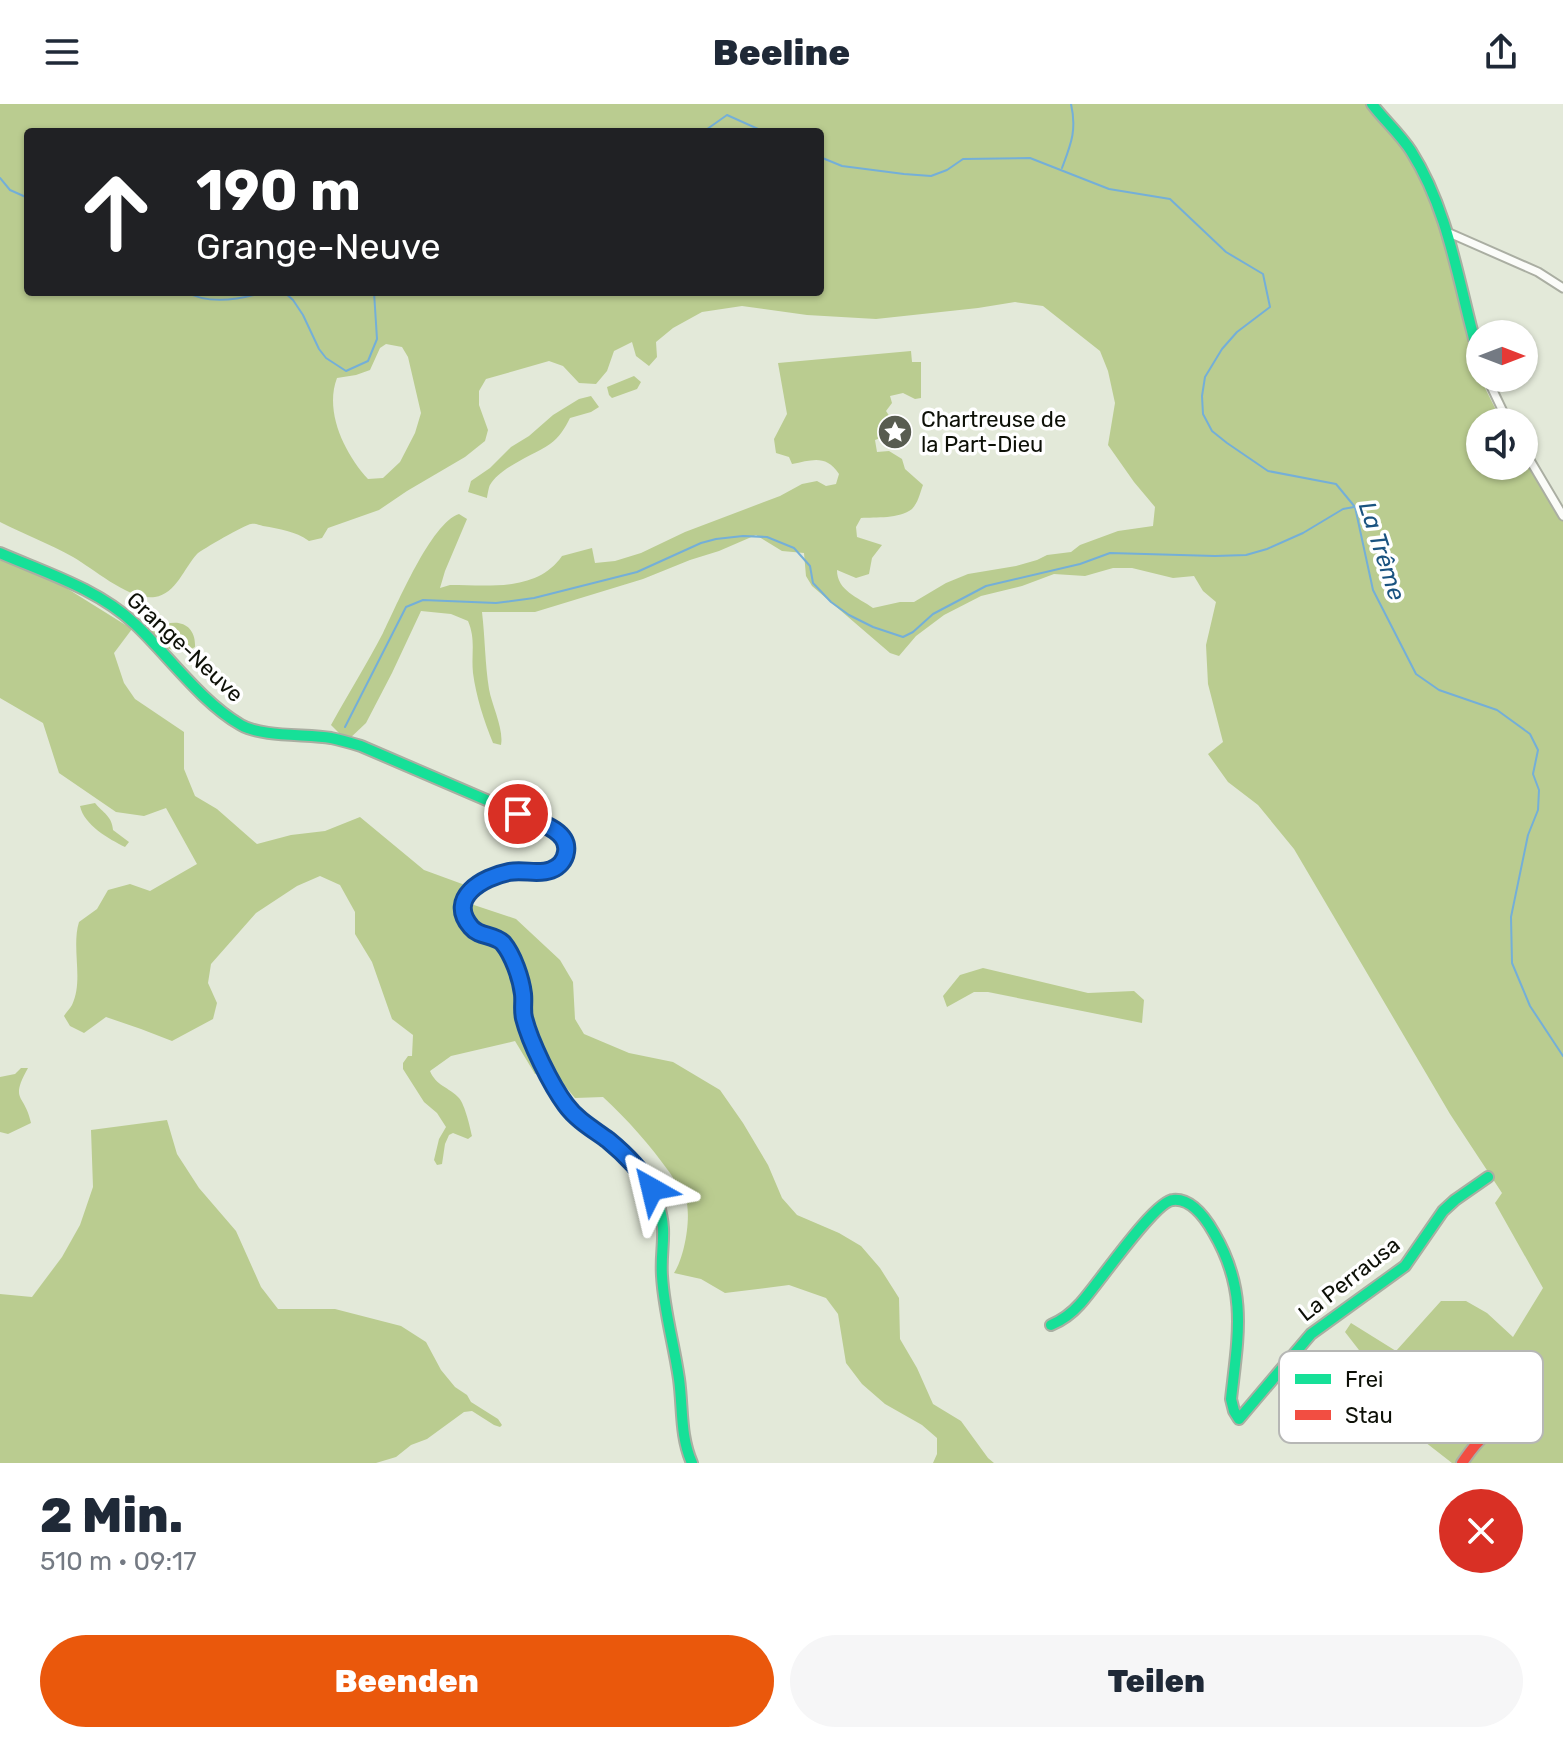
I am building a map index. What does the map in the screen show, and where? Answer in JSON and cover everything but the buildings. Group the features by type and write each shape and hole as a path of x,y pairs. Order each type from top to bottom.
{"street":[{"path":"1372,104 1411,150 1430,186 1447,232 1470,320"},
{"path":"1447,232 1538,272 1563,288"},
{"path":"1538,474 1563,516"},
{"name":"Grange-Neuve","path":"0,553 100,598 134,623 169,661 224,713 244,727 353,743 559,833 564,839 567,850 560,864 547,871 514,871 482,883 464,899 463,914 475,931 497,939 506,949 521,984 523,1013 528,1029 567,1106 629,1159 655,1195 664,1238 662,1276 686,1451 691,1461"},
{"name":"La Perrausa","path":"1295,1351 1311,1334 1405,1266 1443,1211 1488,1177"},
{"name":"La Perrausa","path":"1051,1325 1073,1311 1160,1206 1171,1200 1187,1203 1201,1214 1214,1234 1237,1294 1231,1403 1239,1419 1279,1370"},
{"path":"1462,1463 1477,1443"}],"green space":[{"path":"0,104 1370,104 1417,163 1454,262 1467,320 1466,392 1487,392 1495,408 1466,408 1466,480 1537,480 1563,521 1563,1463 1452,1463 1426,1443 1543,1443 1543,1351 1396,1351 1441,1301 1466,1301 1487,1313 1513,1337 1543,1288 1495,1203 1502,1193 1450,1114 1294,849 1258,805 1228,782 1208,754 1223,742 1208,684 1206,645 1216,602 1203,591 1194,576 1173,578 1132,568 1113,568 1085,576 1054,574 981,596 944,615 916,636 899,656 890,653 812,586 806,576 804,553 782,551 756,535 643,579 535,612 482,612 489,689 501,745 493,743 478,699 468,621 451,614 421,611 366,723 347,741 331,725 377,645 426,548 437,532 459,514 467,519 440,588 526,581 552,568 562,556 592,548 595,563 615,561 780,496 802,484 817,481 826,486 836,484 839,474 829,463 818,460 792,464 789,457 776,453 774,439 787,414 778,363 911,351 912,362 921,362 921,398 915,399 903,393 890,396 892,403 886,411 892,420 889,435 875,440 877,452 889,451 902,459 905,469 923,485 919,498 912,509 901,514 861,518 856,527 857,537 882,545 872,558 869,574 856,578 837,570 844,588 873,608 914,602 968,574 1071,552 1080,545 1118,531 1153,526 1155,507 1108,445 1115,403 1100,351 1043,306 1015,302 876,319 807,315 742,306 702,312 673,328 656,342 657,357 649,366 636,356 632,342 614,351 607,371 596,384 579,383 563,366 549,361 486,379 479,391 479,405 488,430 485,441 465,457 379,510 328,528 322,538 309,541 287,531 247,525 197,554 174,586 155,597 145,597 124,589 73,557 0,522","holes":["386,344 402,347 408,357 421,413 415,433 400,462 383,478 368,479 339,432 333,405 337,378 370,370 380,348"]},
{"path":"634,376 641,382 637,389 612,398 609,395 607,387"},
{"path":"591,396 599,407 570,418 553,442 501,473 490,485 487,498 468,492 471,481 490,468 511,447 553,415 579,399"},
{"path":"0,560 55,581 132,629 114,653 124,683 135,699 184,732 184,769 195,796 217,809 257,844 291,835 325,831 360,817 424,870 465,885 471,904 516,919 560,960 573,982 575,1019 584,1034 629,1053 673,1062 720,1090 768,1165 782,1198 797,1215 861,1246 880,1268 899,1298 900,1339 933,1404 961,1421 994,1463 933,1463 937,1454 937,1438 922,1425 885,1404 862,1384 846,1363 838,1314 826,1298 789,1285 725,1293 701,1279 674,1273 684,1245 688,1211 684,1194 670,1173 638,1133 603,1097 575,1098 555,1074 535,1074 515,1041 451,1056 430,1071 461,1101 472,1136 468,1139 453,1133 449,1135 442,1164 437,1165 434,1160 439,1139 446,1127 437,1113 424,1102 403,1069 403,1063 408,1056 412,1056 413,1035 392,1019 372,962 355,934 355,912 340,885 320,876 297,886 256,913 211,964 208,983 217,1003 213,1019 172,1041 106,1017 84,1033 70,1026 64,1016 72,1005 77,985 79,922 97,909 108,890 130,884 150,891 197,864 166,808 144,816 116,812 59,773 43,723 0,698"},
{"path":"153,615 166,624 178,623 188,627 195,647 175,650 148,639 141,621 145,616"},
{"path":"95,803 109,818 113,830 129,842 125,847 105,836 86,819 80,806"},
{"path":"983,968 1088,993 1134,991 1144,1000 1142,1023 988,992 974,992 947,1007 943,996 960,975"},
{"path":"21,1068 28,1068 19,1092 31,1123 8,1134 0,1132 0,1077 15,1074"},
{"path":"167,1120 177,1154 199,1188 236,1231 261,1287 278,1309 335,1309 401,1326 426,1342 441,1370 455,1387 502,1425 494,1425 472,1411 464,1412 396,1457 376,1463 0,1463 0,1294 32,1297 62,1257 80,1225 93,1187 91,1130"},
{"path":"1351,1323 1396,1351 1360,1351 1345,1332"}],"waterway":[{"path":"1062,168 1072,137 1071,104"},
{"name":"La Trême","path":"709,128 727,115 756,128"},
{"name":"La Trême","path":"824,159 842,166 931,176 963,159 1030,158 1109,189 1170,199 1226,252 1263,274 1270,307 1237,332 1222,349 1205,377 1203,414 1212,431 1268,471 1336,484 1355,507 1373,590 1416,674 1439,690 1497,710 1530,734 1538,750 1533,774 1539,790 1538,810 1528,835 1511,917 1512,963 1530,1006 1563,1056"},
{"name":"La Trême","path":"0,178 10,190 24,196"},
{"name":"La Trême","path":"195,296 215,300 248,296"},
{"name":"La Trême","path":"288,296 303,315 319,349 326,358 346,371 368,361 377,339 374,296"},
{"path":"345,727 406,607 423,600 496,603 534,598 637,572 716,539 767,537 794,548 810,566 813,583 831,602 873,627 903,637 933,614 986,586 1080,564 1110,553 1246,555 1267,549 1303,533 1343,509 1354,507"}],"traffic: fast":[{"path":"1372,104 1411,151 1425,175 1445,226 1470,320"},
{"path":"0,553 105,601 135,624 212,704 241,725 260,732 331,738 361,746 547,826 563,840 566,853 552,867 496,875"},
{"path":"542,1064 568,1107 635,1167 652,1189 658,1203 663,1232 663,1289 679,1379 684,1432 692,1463"},
{"path":"1297,1351 1311,1334 1405,1266 1443,1211 1488,1177"},
{"path":"1051,1325 1080,1304 1153,1214 1164,1204 1180,1200 1198,1210 1211,1227 1232,1275 1238,1334 1231,1399 1239,1419 1279,1372"}],"traffic: jam":[{"path":"496,875 474,888 466,898 463,917 473,928 501,942 513,959 522,986 525,1024 542,1064"},
{"path":"1462,1463 1477,1443"}],"place":[{"name":"Chartreuse de la Part-Dieu","path":"895,432"}],"route":[{"path":"518,814 559,833 566,845 565,858 547,871 514,871 482,883 464,899 463,914 469,926 479,934 504,944 521,984 523,1013 528,1029 567,1106 629,1159 652,1189"}]}
